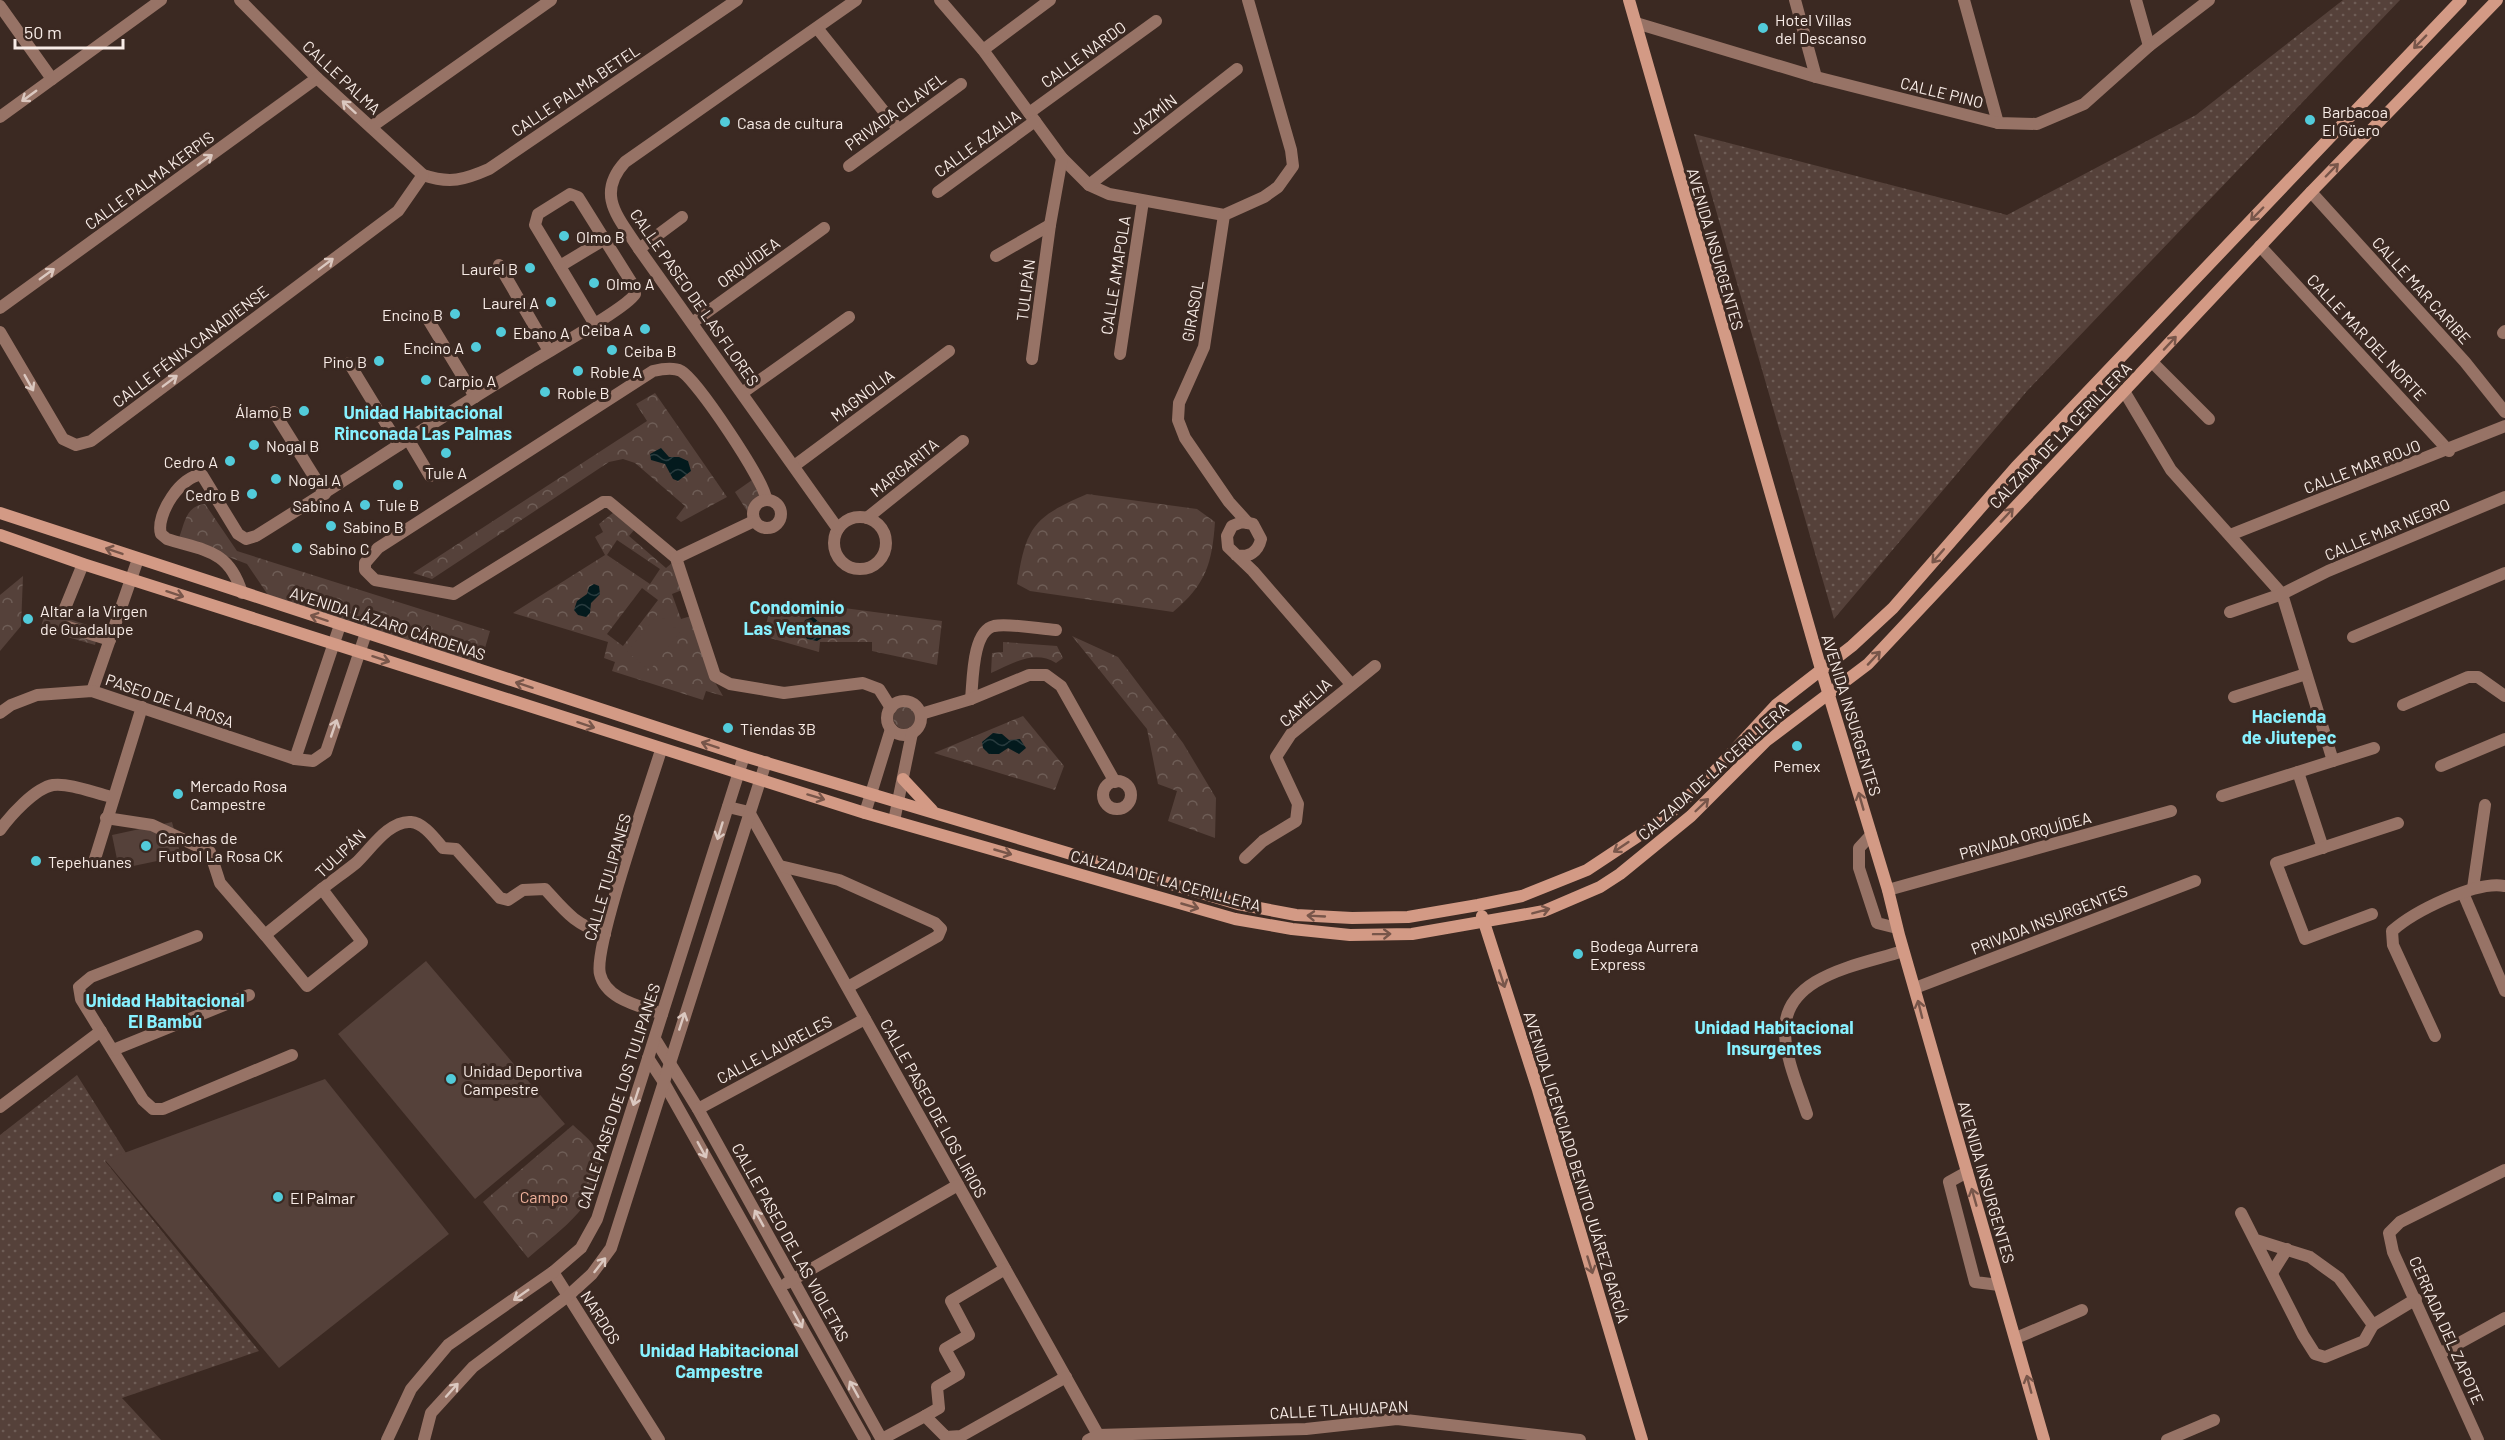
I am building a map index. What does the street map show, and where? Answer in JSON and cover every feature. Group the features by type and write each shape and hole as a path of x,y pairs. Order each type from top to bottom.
{"main road":[{"name":"AVENIDA INSURGENTES","path":"1629,0 1821,669 1888,890 1903,951 2044,1440"},
{"name":"CALZADA DE LA CERILLERA","path":"766,762 899,800 1238,904 1296,915 1408,916 1522,896 1587,870 1664,819 1714,772 1776,705 1852,646 1893,608 2025,458 2461,0"},
{"name":"CALZADA DE LA CERILLERA","path":"760,780 865,813 1235,919 1292,929 1350,935 1412,934 1544,911 1606,883 1691,816 1766,741 1807,709 1830,696 1868,664 2311,192 2497,0"},
{"name":"AVENIDA LÁZARO CÁRDENAS","path":"0,513 766,762"},
{"path":"0,535 131,580 760,780"},
{"path":"903,779 933,811"},
{"name":"AVENIDA LICENCIADO BENITO JUÁREZ GARCÍA","path":"1479,905 1538,1090 1642,1440"},
{"path":"1408,916 1412,934"}],"street":[{"path":"0,117 161,0"},
{"name":"CALLE PALMA","path":"240,0 317,78 423,175"},
{"path":"371,127 551,0"},
{"name":"CALLE PALMA BETEL","path":"423,175 437,180 463,181 489,169 737,0"},
{"name":"CALLE PASEO DE LAS FLORES","path":"838,530 795,466 639,249 613,210 610,189 615,173 625,162 856,0"},
{"path":"940,0 983,50 1062,158 1089,185 1109,194 1224,214 1264,197 1278,187 1293,166 1291,150 1248,0"},
{"path":"983,50 1050,0"},
{"path":"1795,0 1816,77"},
{"path":"1964,0 1998,123"},
{"path":"2136,0 2149,46"},
{"name":"CALLE PINO","path":"1636,23 1816,77 1998,123 2037,124 2084,104 2149,46 2209,0"},
{"path":"0,6 52,79"},
{"name":"CALLE NARDO","path":"1032,117 1156,21"},
{"path":"817,28 898,129"},
{"name":"JAZMÍN","path":"1089,185 1237,69"},
{"name":"CALLE PALMA KERPIS","path":"0,309 317,78"},
{"name":"PRIVADA CLAVEL","path":"849,166 961,84"},
{"name":"CALLE AZALIA","path":"938,192 1032,117"},
{"name":"TULIPÁN","path":"1032,359 1050,225 1062,158"},
{"name":"CALLE FÉNIX CANADIENSE","path":"0,332 63,440 76,445 91,441 398,211 423,175"},
{"name":"CALLE MAR CARIBE","path":"2311,192 2465,362 2505,412"},
{"path":"242,593 236,572 227,561 216,555 167,539 161,534 162,519 172,496 190,477 202,475 238,534 249,539 325,494 403,442 630,301 635,294 633,285 578,197 572,194 565,196 538,214 535,225 594,323"},
{"name":"CALLE AMAPOLA","path":"1119,354 1143,201"},
{"name":"GIRASOL","path":"1224,214 1204,347 1179,403 1178,420 1185,438 1229,502 1248,523"},
{"path":"639,249 682,217"},
{"name":"TULIPÁN","path":"996,256 1050,225"},
{"name":"ORQUÍDEA","path":"692,323 824,228"},
{"path":"560,266 605,239"},
{"name":"CALLE MAR DEL NORTE","path":"2260,246 2449,451"},
{"path":"499,265 549,351"},
{"path":"426,316 475,397"},
{"path":"742,393 849,317"},
{"name":"MAGNOLIA","path":"795,466 949,351"},
{"path":"2152,362 2209,419"},
{"path":"349,363 403,442 430,476"},
{"path":"754,521 765,528 774,526 780,519 778,506 766,500 761,480 696,386 681,371 667,368 653,371 378,548 365,563 365,570 375,580 454,594 603,502 615,505 676,558 715,676 730,684 784,693 862,683 879,689 891,708"},
{"path":"2124,391 2171,470 2282,594 2333,761"},
{"path":"274,412 325,494"},
{"name":"CALLE MAR ROJO","path":"2230,535 2449,451 2505,426"},
{"name":"MARGARITA","path":"867,518 880,527 886,542 881,558 867,568 850,567 837,555 834,538 838,530 850,519 867,518 963,441"},
{"name":"CALLE MAR NEGRO","path":"2230,612 2282,594 2328,572 2505,497"},
{"path":"754,521 754,507 766,500"},
{"path":"1229,502 1232,526 1226,541 1236,555 1253,553"},
{"path":"676,558 754,521"},
{"path":"1232,526 1248,523 1257,528 1260,539 1253,553 1253,571"},
{"name":"CAMELIA","path":"1236,555 1253,571 1351,684"},
{"path":"92,691 138,559"},
{"path":"63,613 83,564"},
{"path":"2353,637 2505,573"},
{"path":"295,759 340,625"},
{"path":"971,699 978,640 984,632 994,626 1056,630"},
{"path":"68,627 110,640"},
{"name":"PASEO DE LA ROSA","path":"0,713 11,705 37,695 92,691 295,759 312,761 326,752 366,633"},
{"name":"CAMELIA","path":"1245,858 1263,841 1296,821 1298,804 1276,757 1291,734 1375,666"},
{"path":"2234,697 2306,674"},
{"path":"921,714 971,699 1029,675 1046,675 1062,686 1115,782"},
{"path":"2403,705 2468,677 2478,677 2505,696"},
{"path":"865,813 891,729 887,719 891,708 905,701 915,705 921,714 920,725 912,733 905,735 891,729"},
{"path":"94,862 112,797 142,707"},
{"path":"894,821 912,733"},
{"path":"2441,766 2505,738"},
{"path":"2222,796 2374,748"},
{"name":"CALLE TULIPANES","path":"661,750 605,934 599,974 612,995 663,1014"},
{"name":"CALLE PASEO DE LOS TULIPANES","path":"387,1440 411,1389 448,1345 554,1272 581,1248 597,1219 744,756"},
{"path":"424,1440 431,1413 473,1367 568,1296 592,1274 611,1248 766,762"},
{"path":"2298,772 2323,848"},
{"path":"0,830 27,800 50,785 63,785 112,797"},
{"path":"2485,805 2468,891 2505,991"},
{"path":"728,807 749,812"},
{"name":"PRIVADA ORQUÍDEA","path":"1888,890 2171,811"},
{"name":"CALLE PASEO DE LOS LIRIOS","path":"749,812 1066,1377 1095,1438"},
{"path":"106,818 152,825 210,852 220,883 265,935 322,889"},
{"name":"TULIPÁN","path":"265,935 307,986 362,942 322,889 355,863 386,833 401,823 412,821 421,825 443,848 456,849 500,898 508,900 523,890 545,889 574,921 585,928 605,934"},
{"path":"2372,914 2305,939 2277,863 2398,823"},
{"path":"1870,835 1859,848 1859,868 1877,923 1897,928"},
{"path":"780,866 839,880 935,923 941,930 938,936 848,987"},
{"name":"PRIVADA INSURGENTES","path":"1915,988 2195,881"},
{"path":"2435,1036 2393,945 2392,932 2406,919 2468,891 2505,886"},
{"path":"196,936 91,977 79,987 81,999 143,1100 153,1109 163,1109 292,1055"},
{"path":"1807,1114 1785,1035 1786,1018 1799,992 1821,978 1903,951"},
{"path":"113,1050 249,995"},
{"name":"CALLE LAURELES","path":"699,1109 865,1019"},
{"path":"0,1107 101,1031"},
{"name":"CALLE PASEO DE LAS VIOLETAS","path":"655,1039 699,1109 882,1440"},
{"name":"CALLE PASEO DE LAS VIOLETAS","path":"648,1058 663,1080 865,1440"},
{"name":"CERRADA DEL ZAPOTE","path":"2478,1440 2441,1353 2393,1252 2389,1233 2400,1222 2505,1170"},
{"path":"1967,1173 1948,1182 1975,1282 1999,1285"},
{"path":"780,1287 958,1185"},
{"path":"2241,1213 2315,1354 2325,1357 2364,1341 2373,1325 2416,1299"},
{"path":"2256,1240 2310,1257 2339,1278 2373,1325"},
{"path":"2272,1273 2287,1249"},
{"path":"882,1440 939,1408 937,1387 959,1374 945,1349 969,1335 951,1301 1005,1269"},
{"name":"NARDOS","path":"554,1272 659,1440"},
{"path":"2016,1338 2082,1310"},
{"path":"2441,1353 2505,1318"},
{"path":"925,1416 946,1437 961,1436 1066,1377"},
{"name":"CALLE TLAHUAPAN","path":"1095,1438 1309,1434 1397,1419 1580,1440"},
{"path":"2167,1440 2214,1420"}],"green space":[{"path":"2343,0 2400,0 2027,391 1834,619 1694,134 2007,215 2196,115"},
{"path":"655,393 727,497 681,522 676,518 685,506 635,463 623,459 609,462 432,579 413,573 647,421 636,404"},
{"path":"752,480 760,497 747,511 735,492"},
{"path":"1087,494 1197,509 1215,522 1212,550 1205,572 1193,592 1173,612 1030,591 1017,584 1024,549 1036,526 1055,510"},
{"path":"205,504 237,551 490,631 480,665 268,595 247,564 179,538 190,511"},
{"path":"614,512 635,529 629,536 666,568 673,562 682,590 672,594 681,619 691,616 716,684 723,696 706,691 703,700 612,671 615,662 604,658 608,642 513,613 605,555 595,537 603,532 599,524","holes":["617,540 660,569 650,584 607,555","642,588 658,600 623,646 607,634"]},
{"path":"23,576 21,626 0,651 0,595"},
{"path":"771,605 829,606 942,621 937,665 872,651 872,642 820,642 819,652 763,636"},
{"path":"46,611 99,629 95,645 40,629"},
{"path":"658,614 680,632 650,670 627,652"},
{"path":"1072,636 1118,657 1183,743 1216,798 1215,838 1168,821 1177,791 1158,784 1147,729"},
{"path":"1003,642 1057,646 1063,658 1056,663 1040,657 1023,659 991,673 992,653 1003,652"},
{"path":"905,705 914,708 917,717 914,726 905,729 896,726 893,717 896,708"},
{"path":"1023,716 1064,766 1055,790 934,753"},
{"name":"Canchas de Futbol La Rosa CK","path":"172,822 181,856 119,869 112,835"},
{"name":"Unidad Deportiva Campestre","path":"426,961 565,1124 475,1199 338,1034"},
{"path":"77,1075 126,1153 105,1161 259,1351 122,1398 161,1440 0,1440 0,1135"},
{"name":"El Palmar","path":"325,1079 449,1234 279,1368 105,1160"},
{"name":"Campo","path":"573,1125 593,1145 599,1162 598,1179 592,1195 581,1209 528,1258 483,1202"}],"water":[{"path":"661,448 669,457 679,457 688,461 691,471 678,481 673,479 665,464 651,460 650,454"},
{"path":"594,584 599,586 600,594 591,603 590,613 586,617 578,615 574,610 577,601 587,594 589,587"},
{"path":"813,617 825,627 839,622 840,635 833,638 825,636 817,641 807,639 801,632 805,620"},
{"path":"993,733 1002,734 1009,740 1020,739 1026,748 1019,754 1008,748 999,754 989,754 983,748 982,742"}],"place":[{"name":"Hotel Villas del Descanso","path":"1763,28"},
{"name":"Barbacoa El Güero","path":"2310,120"},
{"name":"Casa de cultura","path":"725,122"},
{"name":"Olmo B","path":"564,236"},
{"name":"Laurel B","path":"530,268"},
{"name":"Olmo A","path":"594,283"},
{"name":"Laurel A","path":"551,302"},
{"name":"Encino B","path":"455,314"},
{"name":"Ceiba A","path":"645,329"},
{"name":"Ebano A","path":"501,332"},
{"name":"Encino A","path":"476,347"},
{"name":"Ceiba B","path":"612,350"},
{"name":"Pino B","path":"379,361"},
{"name":"Roble A","path":"578,371"},
{"name":"Carpio A","path":"426,380"},
{"name":"Roble B","path":"545,392"},
{"name":"Álamo B","path":"304,411"},
{"name":"Nogal B","path":"254,445"},
{"name":"Tule A","path":"446,453"},
{"name":"Cedro A","path":"230,461"},
{"name":"Nogal A","path":"276,479"},
{"name":"Tule B","path":"398,485"},
{"name":"Cedro B","path":"252,494"},
{"name":"Sabino A","path":"365,505"},
{"name":"Sabino B","path":"331,526"},
{"name":"Sabino C","path":"297,548"},
{"name":"Altar a la Virgen de Guadalupe","path":"28,619"},
{"name":"Tiendas 3B","path":"728,728"},
{"name":"Pemex","path":"1797,746"},
{"name":"Mercado Rosa Campestre","path":"178,794"},
{"name":"Canchas de Futbol La Rosa CK","path":"146,846"},
{"name":"Tepehuanes","path":"36,861"},
{"name":"Bodega Aurrera Express","path":"1578,954"},
{"name":"Unidad Deportiva Campestre","path":"451,1079"},
{"name":"El Palmar","path":"278,1197"}],"district":[{"name":"Unidad Habitacional Rinconada Las Palmas","path":"423,422"},
{"name":"Condominio Las Ventanas","path":"797,617"},
{"name":"Hacienda de Jiutepec","path":"2289,726"},
{"name":"Unidad Habitacional El Bambú","path":"165,1010"},
{"name":"Unidad Habitacional Insurgentes","path":"1774,1037"},
{"name":"Unidad Habitacional Campestre","path":"719,1360"}]}
